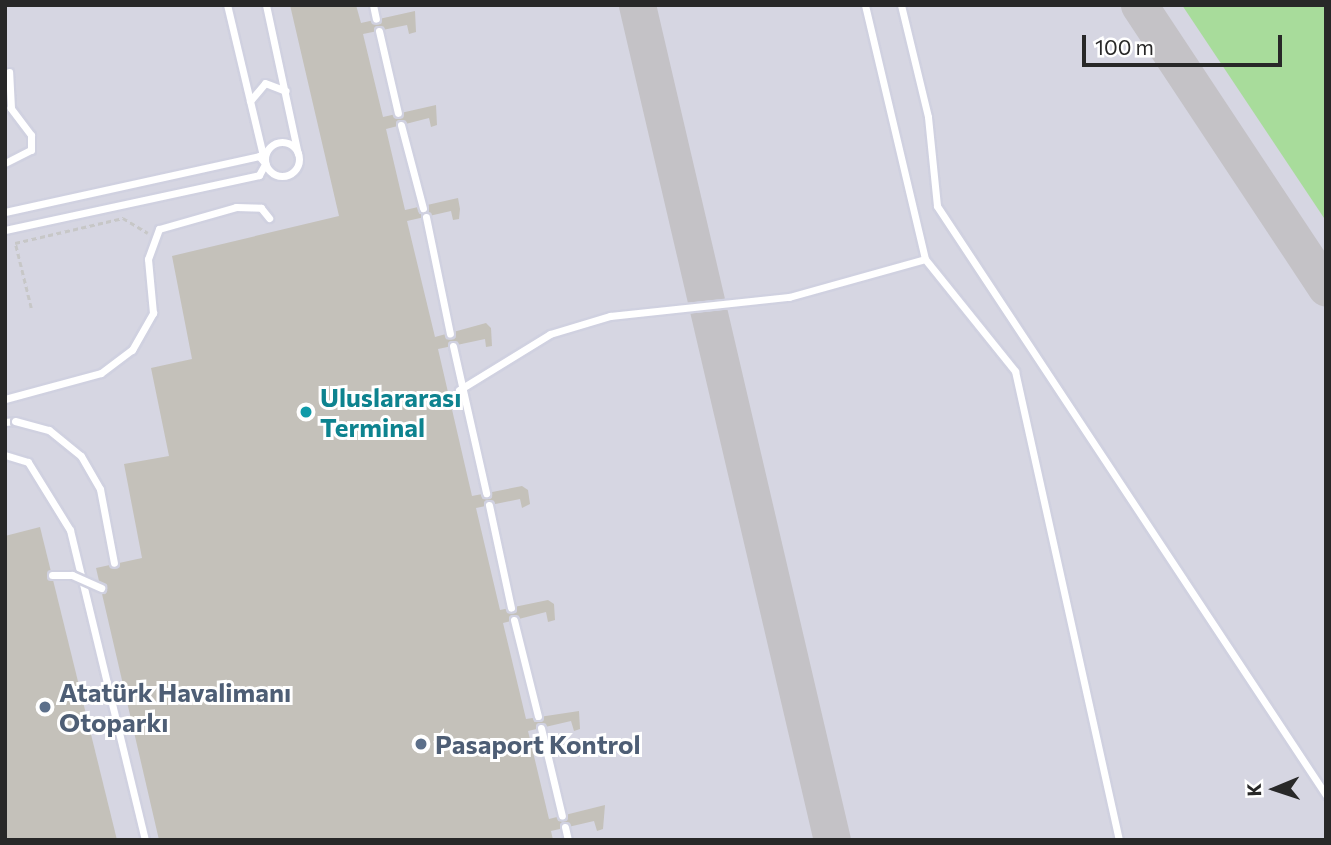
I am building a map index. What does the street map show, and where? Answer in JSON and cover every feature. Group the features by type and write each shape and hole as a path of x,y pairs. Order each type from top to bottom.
{"lane":[{"path":"233,5 228,9 265,164"},
{"path":"5,212 259,156 278,176 289,175 298,154 267,5"},
{"path":"373,5 376,19"},
{"path":"865,5 925,259 1016,371 1119,840"},
{"path":"901,5 928,117 937,206 1326,795"},
{"path":"379,31 398,113"},
{"path":"5,163 31,150 30,135 11,108 9,72"},
{"path":"250,102 265,83 286,91"},
{"path":"401,125 423,208"},
{"path":"5,230 259,175 268,149 277,142 288,143 298,154"},
{"path":"5,399 101,373 132,350 153,313 154,281 148,259 159,229 236,207 261,208 269,218"},
{"path":"426,218 450,334"},
{"path":"459,390 550,334 610,316 789,297 925,259"},
{"path":"453,346 459,390 486,493"},
{"path":"5,422 15,421 49,430 82,456 100,489 114,563"},
{"path":"5,455 28,462 70,530 145,840"},
{"path":"489,505 511,608"},
{"path":"52,575 72,575 101,588"},
{"path":"514,620 538,716"},
{"path":"541,728 562,816"},
{"path":"565,828 568,840"}],"path":[{"path":"32,308 15,243 123,218 154,237"}],"shaded area":[{"path":"5,5 1326,5 1326,840 5,840"}],"green space":[{"path":"1182,5 1326,5 1326,221"}],"building":[{"name":"Uluslararası Terminal","path":"290,5 356,5 361,23 415,11 416,32 409,34 407,25 363,34 383,117 436,105 437,125 431,127 429,118 386,129 405,210 458,198 459,219 453,220 451,211 407,221 435,337 486,323 491,328 492,346 486,347 485,339 438,349 472,496 522,486 528,490 530,504 522,508 520,499 476,508 500,610 548,600 554,604 555,620 548,622 546,612 503,623 526,719 579,711 580,729 574,731 571,721 528,731 549,819 605,805 603,829 597,831 594,821 551,831 553,840 159,840 96,568 142,558 124,464 169,456 151,368 192,359 172,256 339,216"},
{"name":"Atatürk Havalimanı Otoparkı","path":"40,527 117,840 5,840 5,536"}],"taxiway":[{"path":"637,5 832,840"},
{"path":"1139,5 1326,288"}],"place":[{"name":"Uluslararası Terminal","path":"306,412"},
{"name":"Atatürk Havalimanı Otoparkı","path":"45,707"},
{"name":"Pasaport Kontrol","path":"421,744"}]}
